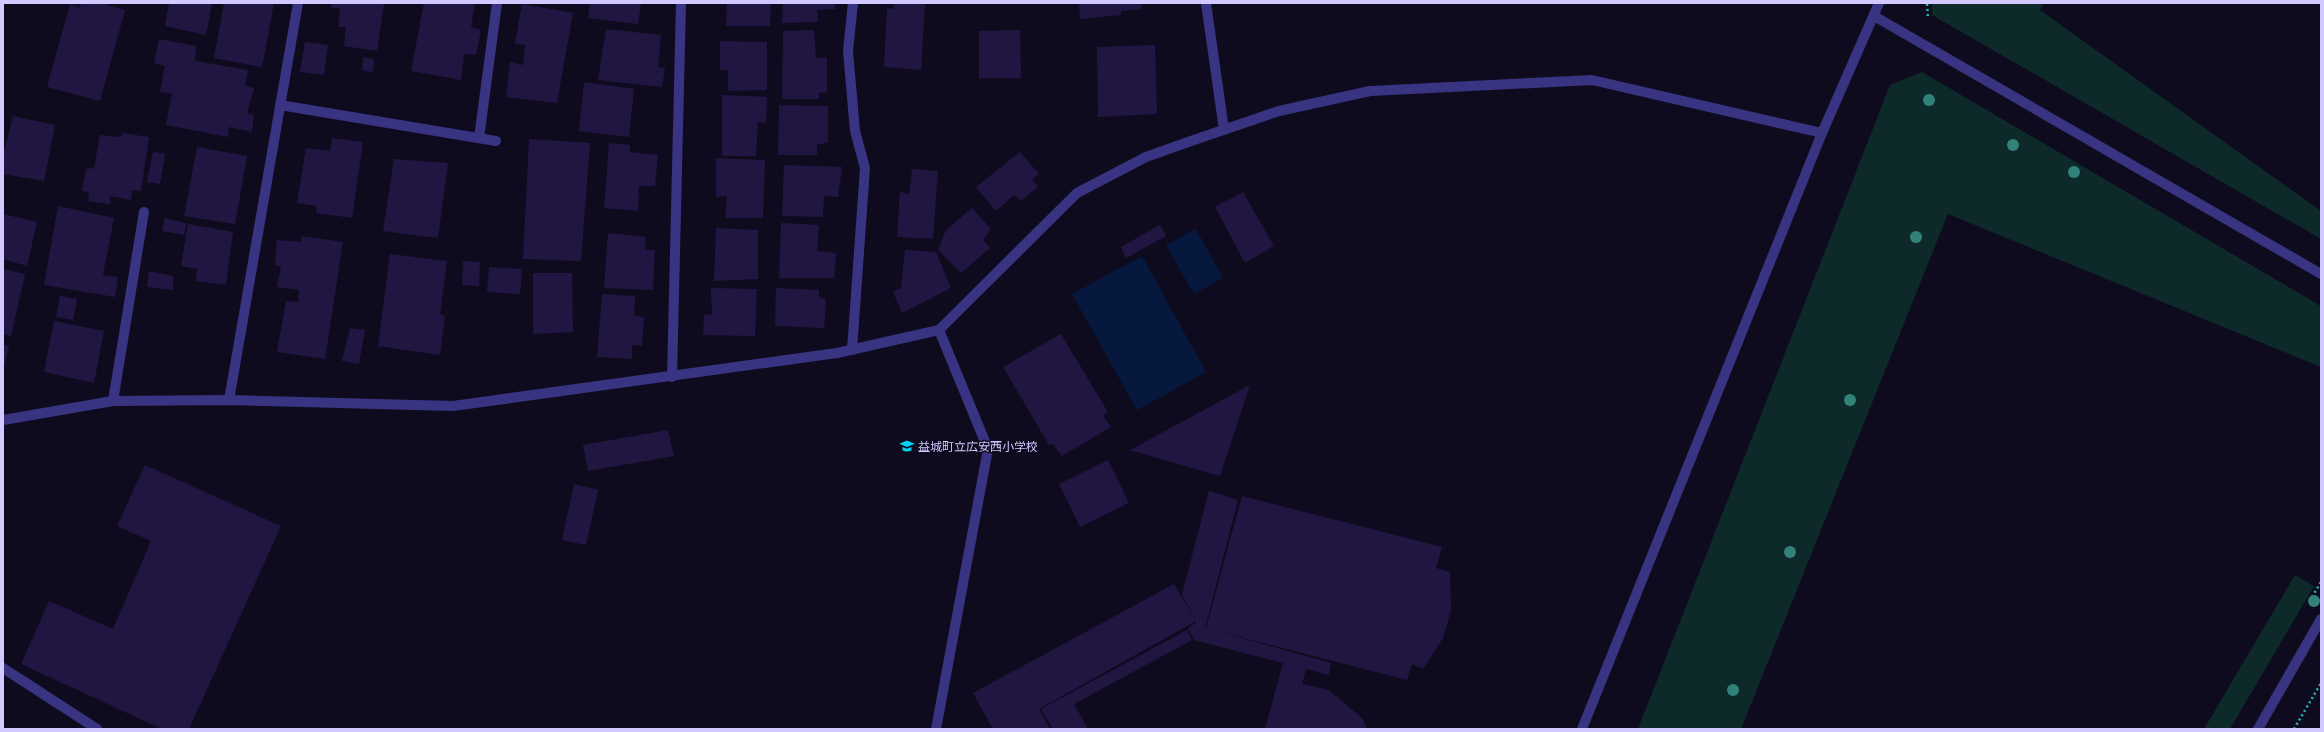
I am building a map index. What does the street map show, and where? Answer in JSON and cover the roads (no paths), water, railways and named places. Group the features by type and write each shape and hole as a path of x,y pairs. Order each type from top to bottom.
{"street":[{"path":"229,400 298,3"},
{"path":"479,138 497,3"},
{"path":"672,377 681,3"},
{"path":"852,350 866,168 855,131 848,51 853,3"},
{"path":"1206,3 1224,130"},
{"path":"1582,729 1822,133 1879,3"},
{"path":"1874,16 2321,274"},
{"path":"3,420 113,401 229,400 453,406 672,377 852,350 939,330 1077,193 1146,157 1279,111 1370,91 1592,80 1822,133"},
{"path":"280,105 496,140"},
{"path":"113,401 144,212"},
{"path":"936,729 988,449 939,330"},
{"path":"2258,729 2321,620"},
{"path":"3,668 97,729"}],"water":[{"path":"1196,229 1223,278 1194,294 1166,245"},
{"path":"1142,256 1206,372 1137,410 1072,294"}],"place":[{"name":"益城町立広安西小学校","path":"907,446"}]}
